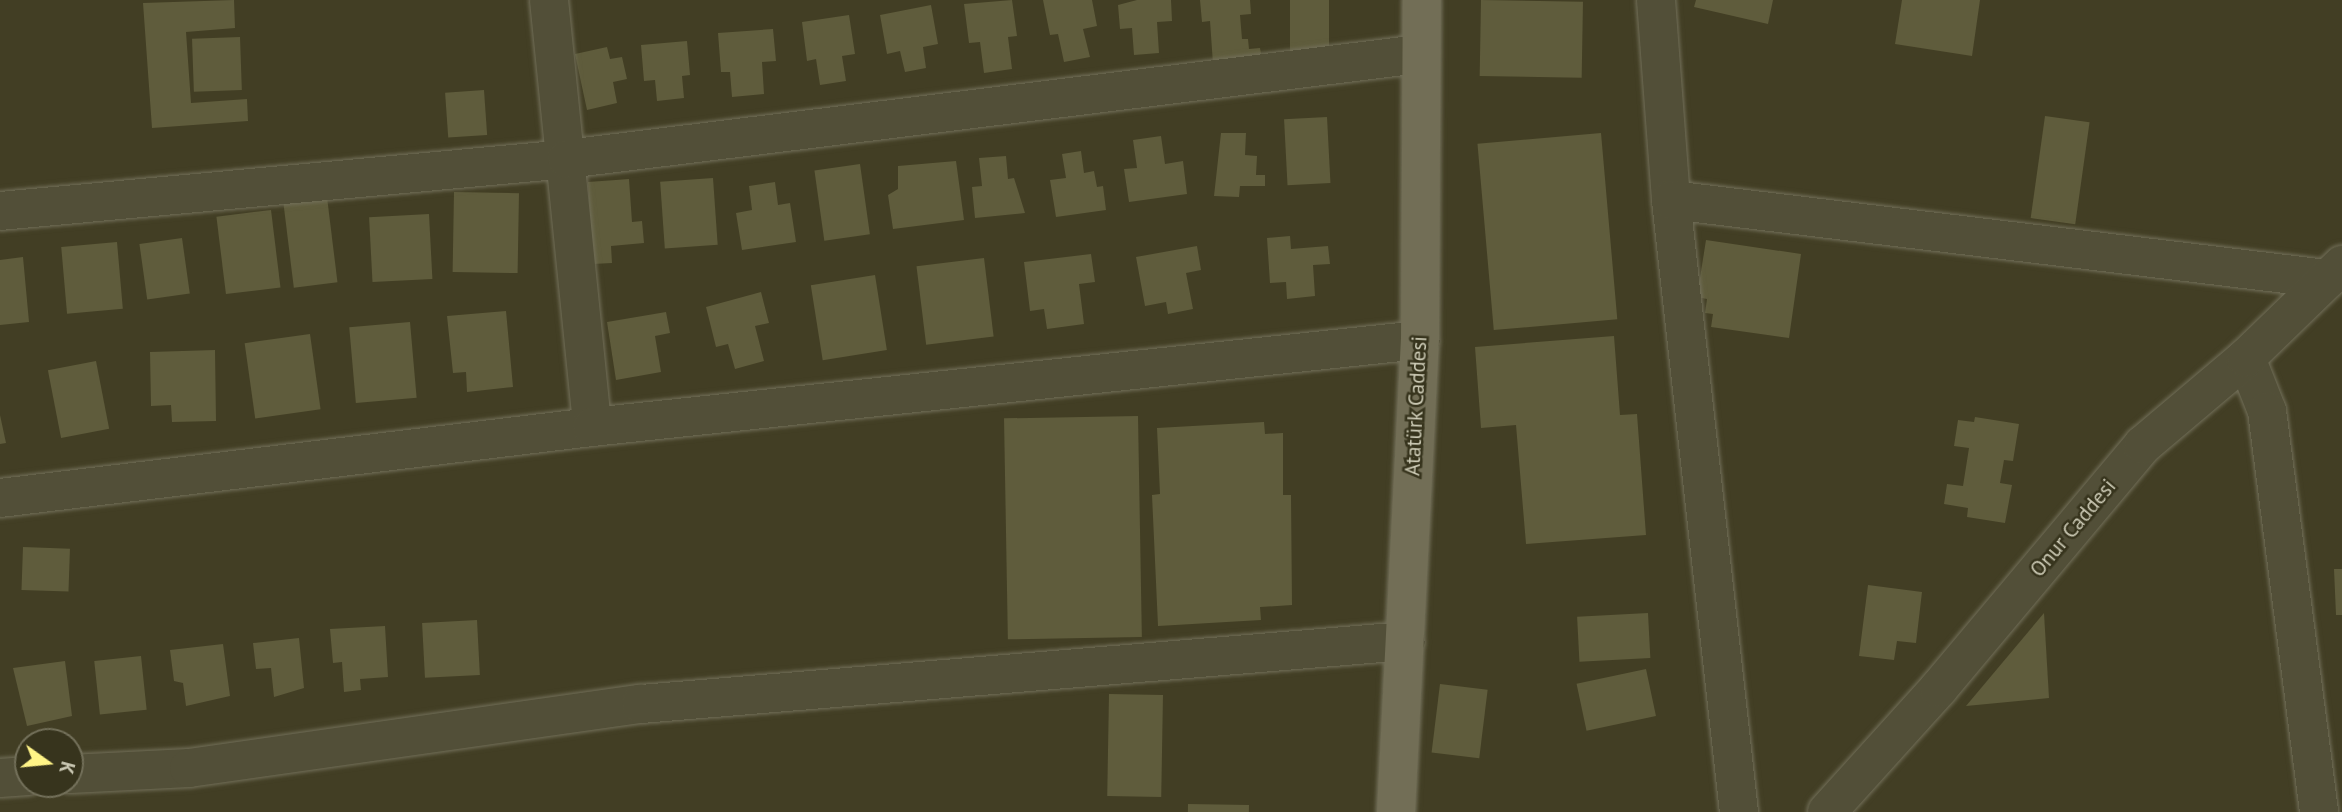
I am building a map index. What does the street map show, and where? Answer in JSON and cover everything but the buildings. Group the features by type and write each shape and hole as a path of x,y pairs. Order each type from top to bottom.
{"main road":[{"name":"Atatürk Caddesi","path":"1396,812 1420,340 1422,0"}],"street":[{"path":"549,0 592,427"},
{"path":"1656,0 1671,200 1739,812"},
{"path":"0,211 567,159 1420,54"},
{"path":"1671,200 2334,272"},
{"name":"Onur Caddesi","path":"1827,812 1939,688 2143,445 2246,358 2334,272"},
{"path":"0,498 592,427 1420,340"},
{"path":"2246,358 2267,411 2319,812"},
{"path":"84,773 189,768 641,704 1405,641"}]}
